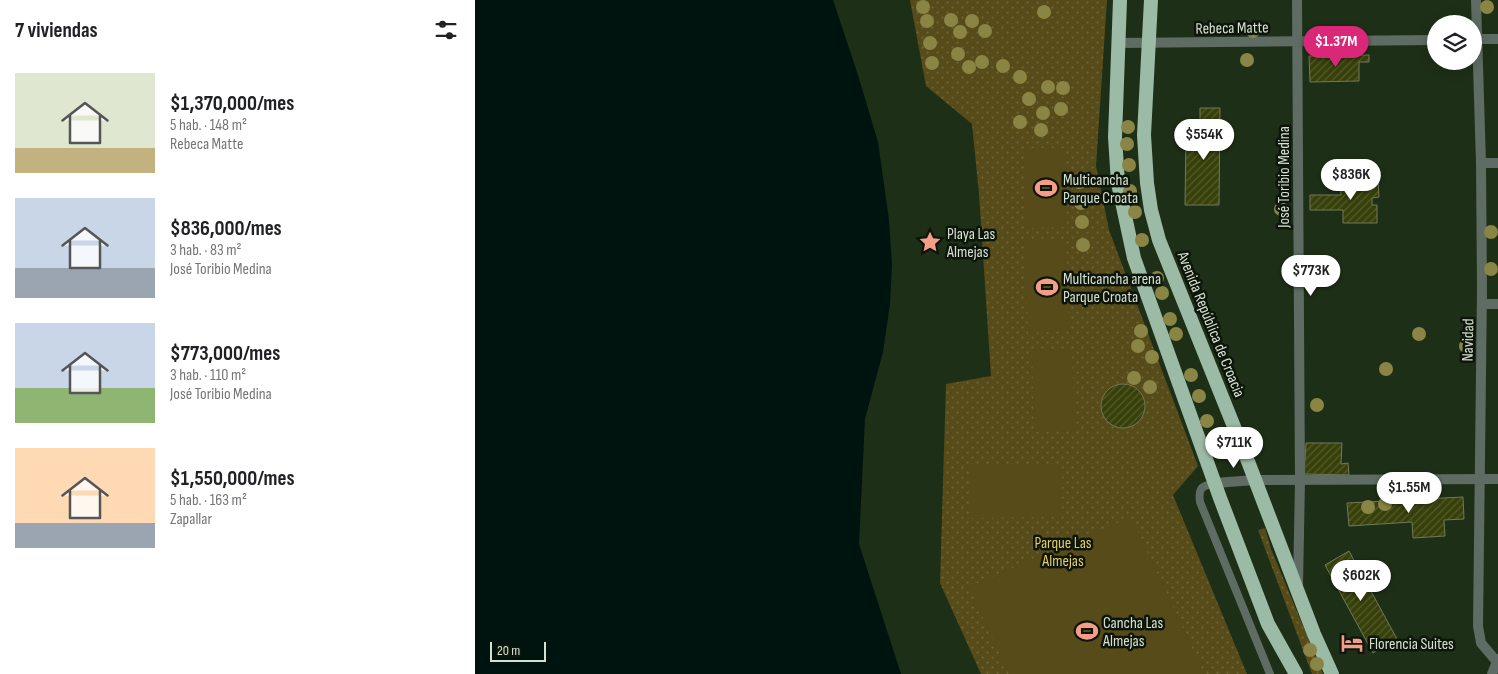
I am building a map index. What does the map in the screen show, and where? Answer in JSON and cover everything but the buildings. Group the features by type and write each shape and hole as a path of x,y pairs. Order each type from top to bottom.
{"highway":[{"path":"1120,0 1115,136 1118,183 1134,258 1268,624 1297,674"},
{"name":"Avenida República de Croacia","path":"1151,0 1144,135 1147,183 1151,210 1159,240 1255,480 1298,594 1332,674"}],"street":[{"name":"José Toribio Medina","path":"1297,0 1300,480 1298,594"},
{"name":"Navidad","path":"1476,0 1476,15"},
{"path":"1482,39 1498,39"},
{"name":"Rebeca Matte","path":"1118,43 1427,40"},
{"name":"Navidad","path":"1476,70 1481,163 1482,304 1478,626 1481,643 1497,661 1492,674"},
{"path":"1481,163 1498,163"},
{"path":"1482,304 1498,304"},
{"path":"1215,483 1255,480 1498,479"}],"lane":[{"path":"1215,483 1203,486 1200,490 1200,502 1270,674"}],"green space":[{"name":"Parque Las Almejas","path":"910,0 1107,0 1096,166 1109,230 1198,466 1173,495 1247,674 981,674 940,583 946,384 991,376 979,194 972,124 926,86"},
{"name":"Multicancha Parque Croata","path":"1025,148 1066,148 1067,227 1026,228"},
{"name":"Multicancha arena Parque Croata","path":"1066,240 1069,331 1028,333 1025,242"},
{"path":"1072,350 1074,431 1034,432 1032,351"},
{"path":"971,464 1062,464 1062,517 971,518"},
{"name":"Cancha Las Almejas","path":"1131,517 1204,674 1009,674 969,587"},
{"path":"1265,528 1271,549 1323,674 1312,674 1258,530"}],"shaded area":[{"path":"475,0 833,0 878,142 889,220 892,264 890,304 883,352 865,419 859,544 901,674 475,674"}],"place":[{"name":"Multicancha Parque Croata","path":"1046,188"},
{"name":"Playa Las Almejas","path":"930,242"},
{"name":"Multicancha arena Parque Croata","path":"1047,287"},
{"name":"Cancha Las Almejas","path":"1087,631"},
{"name":"Florencia Suites","path":"1352,643"}]}
